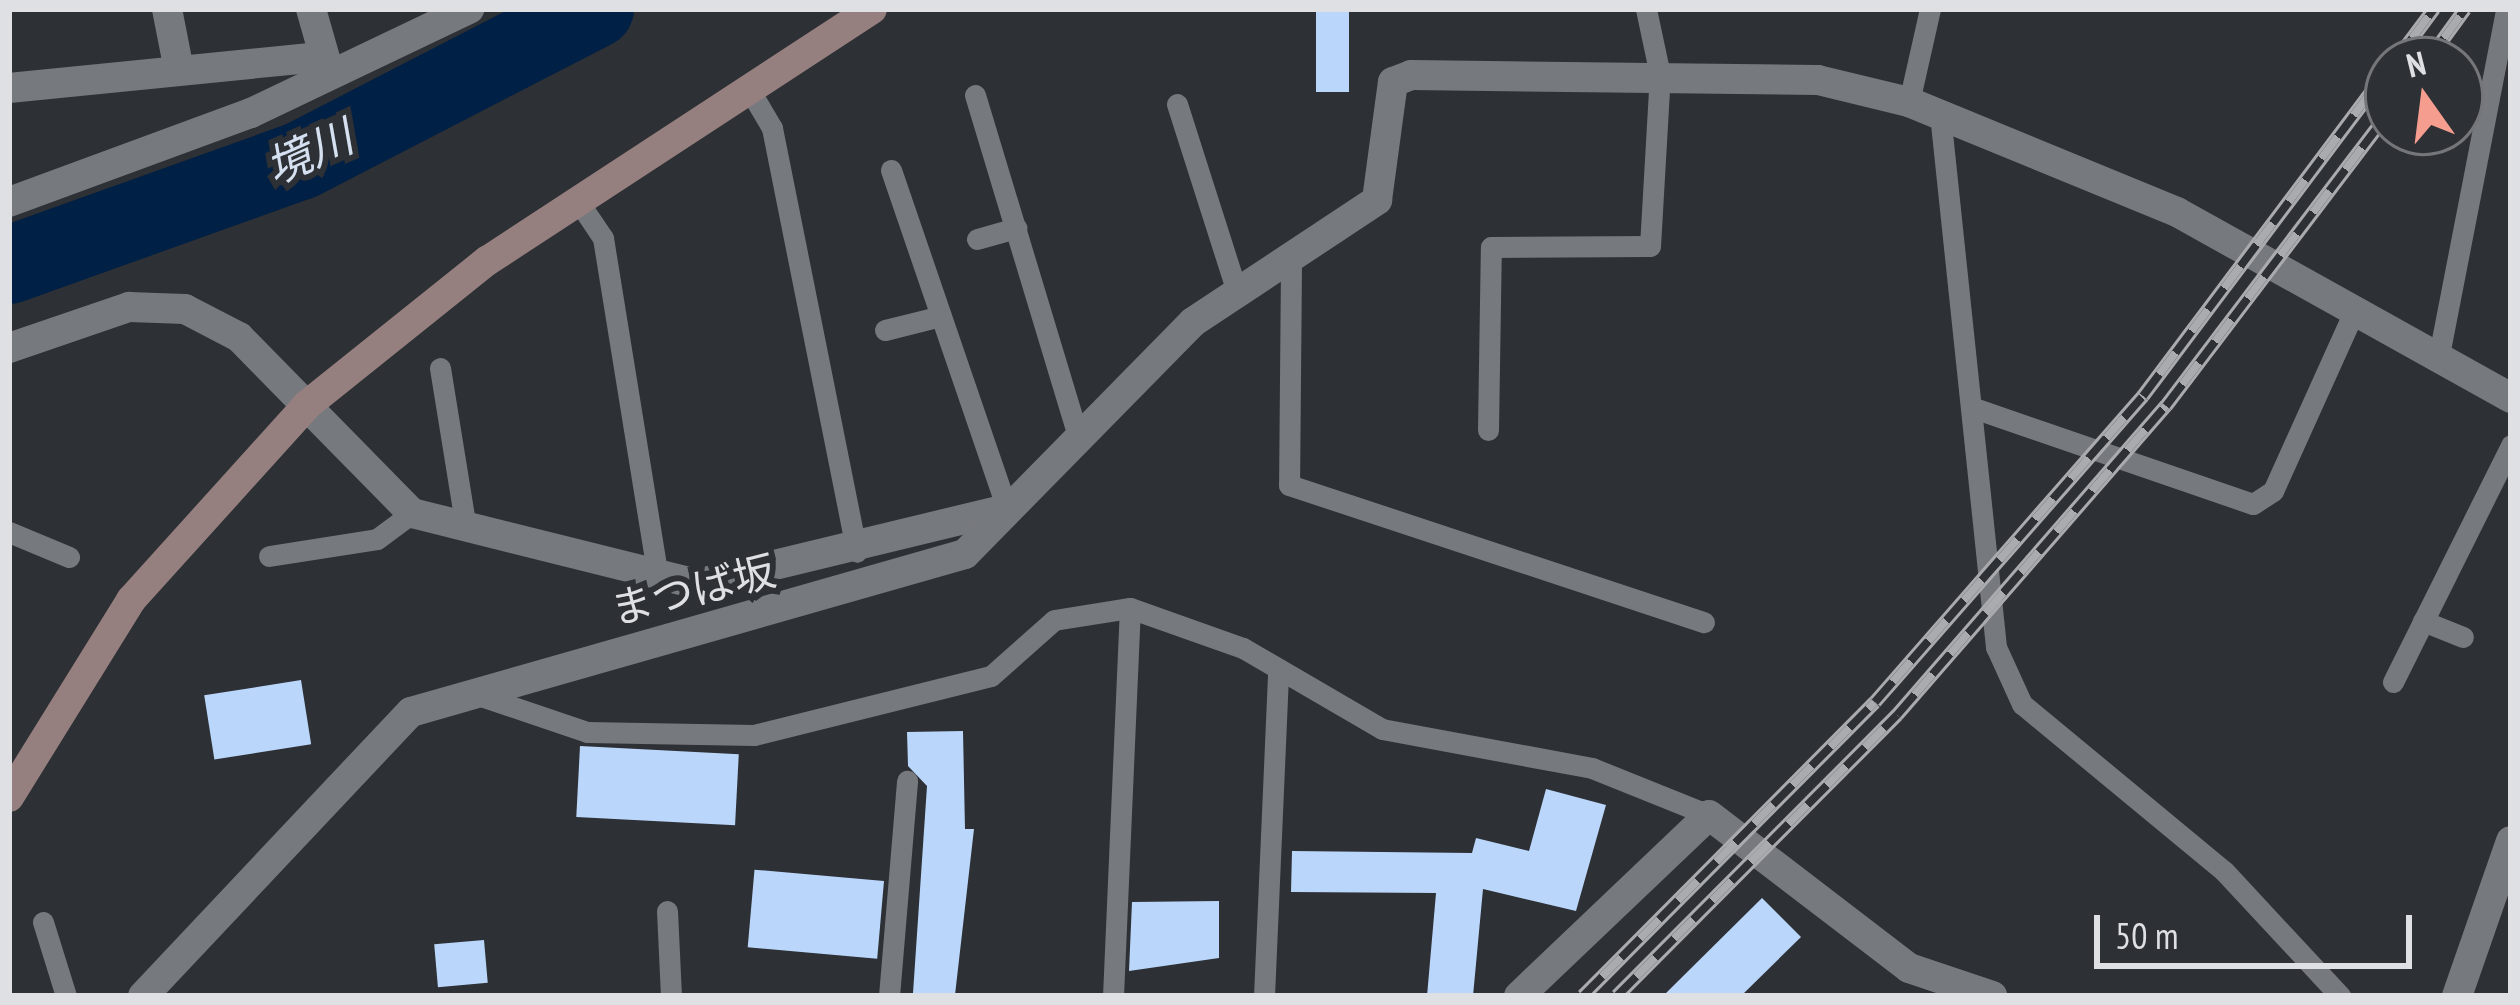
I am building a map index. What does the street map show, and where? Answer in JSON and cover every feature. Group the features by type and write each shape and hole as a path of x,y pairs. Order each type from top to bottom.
{"street":[{"path":"167,9 178,65"},
{"path":"310,9 327,67"},
{"path":"9,202 470,9"},
{"path":"9,797 130,600 307,405 424,306 872,9"},
{"path":"9,88 178,65 327,67"},
{"path":"1660,75 1818,80 1940,113 2177,212 2356,307 2511,398"},
{"name":"まつば坂","path":"143,996 388,732 463,690 944,561 1007,509 1078,436 1237,292 1291,264 1377,200 1393,82 1660,75"},
{"path":"9,348 129,308 185,309 239,337 412,513 658,578 728,582 857,552 1007,509"},
{"path":"1519,996 1709,815 1931,989 1992,996"},
{"path":"2457,996 2511,841"}],"lane":[{"path":"1488,430 1490,248 1651,246 1660,75 1646,9"},
{"path":"1910,102 1930,9"},
{"path":"2439,355 2506,9"},
{"path":"749,89 772,128 857,552"},
{"path":"975,95 1078,436"},
{"path":"1177,104 1237,292"},
{"path":"1940,113 1996,646 2021,704 2224,871 2340,996"},
{"path":"892,170 933,318 1007,509"},
{"path":"578,201 603,238 658,578"},
{"path":"977,239 1016,228"},
{"path":"1291,264 1289,485 1704,622"},
{"path":"1971,407 2253,504 2273,491 2356,307"},
{"path":"885,330 933,318"},
{"path":"440,368 466,527"},
{"path":"2393,682 2511,445"},
{"path":"269,556 377,539 412,513"},
{"path":"9,532 69,557"},
{"path":"463,690 587,732 754,735 991,676 1054,620 1130,608 1278,670 1382,729 1592,768 1709,815"},
{"path":"1113,996 1130,608"},
{"path":"2423,621 2463,638"},
{"path":"1264,996 1278,670"},
{"path":"889,996 908,781"},
{"path":"667,911 671,996"},
{"path":"44,922 67,996"}],"building":[{"path":"1316,9 1349,9 1349,92 1316,92"},
{"path":"301,680 311,744 214,760 204,695"},
{"path":"963,731 965,829 974,829 955,995 913,993 927,786 908,766 907,732"},
{"path":"580,746 739,754 735,825 576,817"},
{"path":"1546,789 1606,805 1576,911 1483,889 1473,996 1427,996 1436,893 1291,892 1292,851 1472,853 1476,838 1529,851"},
{"path":"754,870 884,881 877,959 748,947"},
{"path":"1762,898 1801,937 1741,996 1663,996"},
{"path":"1219,901 1219,958 1129,971 1132,902"},
{"path":"484,940 488,983 438,987 434,944"}],"waterway":[{"name":"境川","path":"9,265 300,161 595,9"}],"railway":[{"path":"2414,36 2434,9"},
{"path":"2445,36 2465,9"},
{"path":"1583,996 1875,702 2143,396 2364,102"},
{"path":"1617,996 1897,715 2166,406 2364,145"}]}
